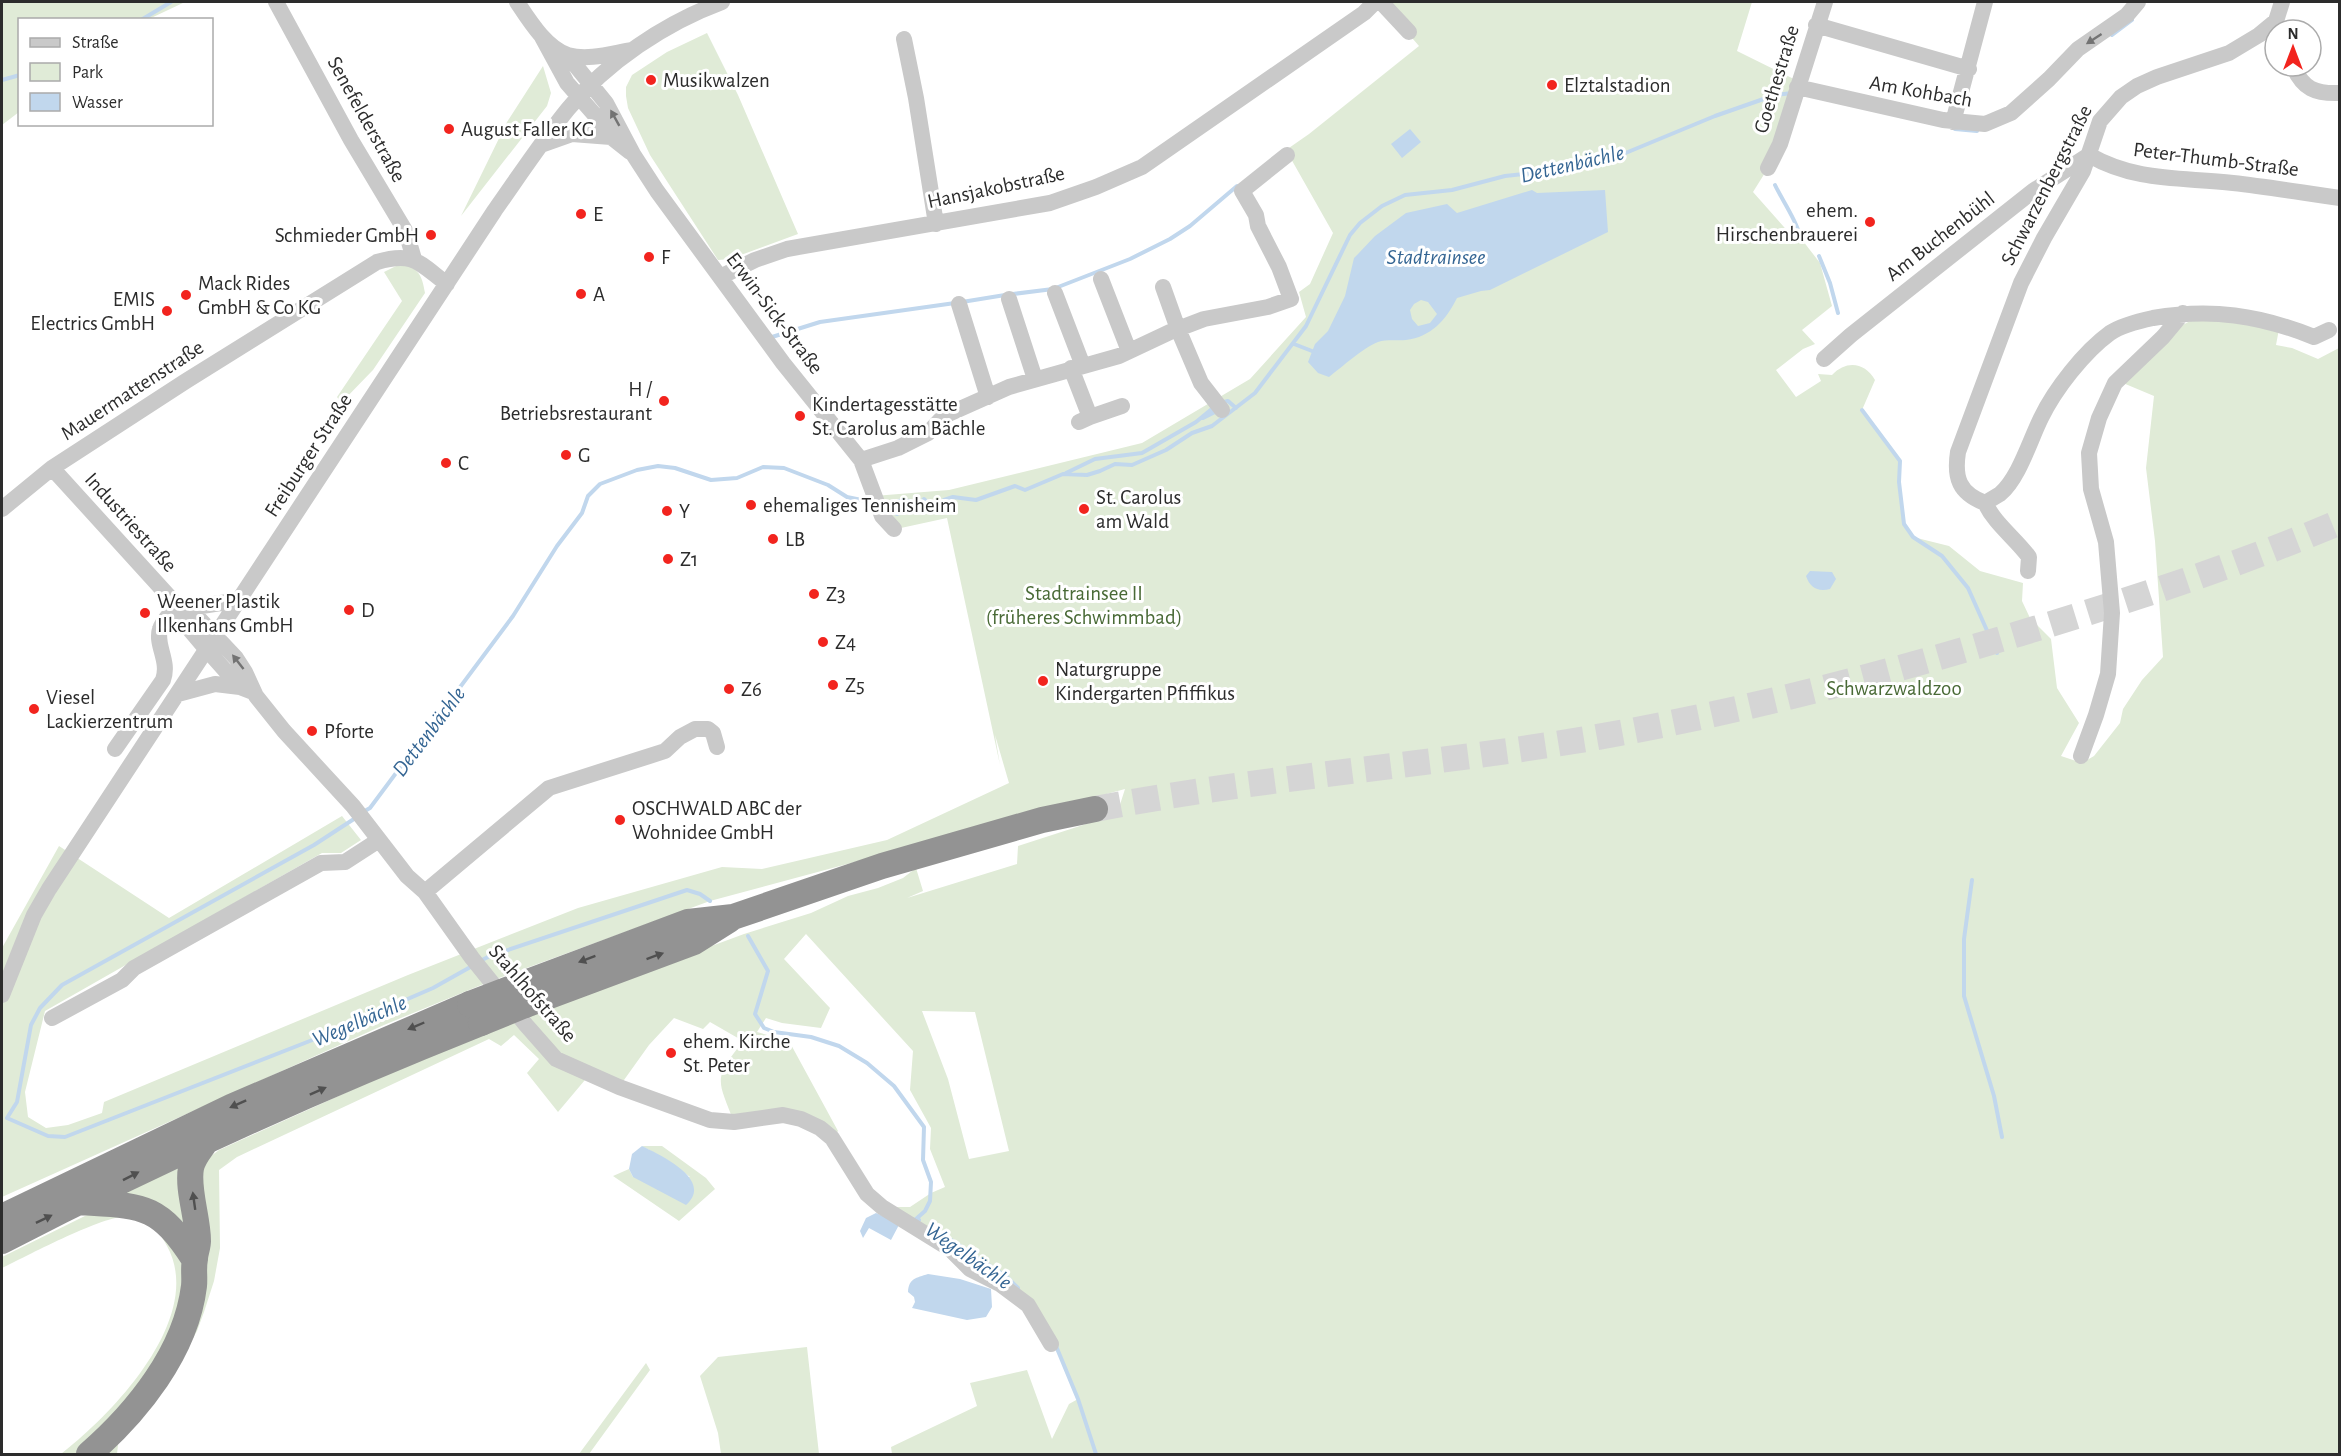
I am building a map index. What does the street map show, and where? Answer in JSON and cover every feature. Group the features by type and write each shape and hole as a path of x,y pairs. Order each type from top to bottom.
{"highway":[{"path":"6,1227 220,1112 350,1054 518,997 688,922 733,917 882,866 1042,820 1095,809"},
{"path":"6,1227 79,1202 207,1140 407,1052 476,1013"},
{"path":"89,1455 128,1416 174,1350 194,1287 198,1244 191,1170 197,1154 207,1140"},
{"path":"79,1202 129,1206 156,1215 169,1224 195,1259"}],"street":[{"name":"Senefelderstraße","path":"276,2 351,140 406,232 414,259"},
{"path":"517,2 542,37"},
{"name":"Freiburger Straße","path":"2,995 34,915 49,889 540,146 592,84 635,49 681,20 722,2"},
{"name":"Hansjakobstraße","path":"720,277 755,260 787,249 1050,203 1096,187 1142,167 1364,13 1375,2"},
{"path":"1380,2 1409,32"},
{"name":"Goethestraße","path":"1768,168 1780,144 1825,2"},
{"path":"1953,122 1969,69 1985,2"},
{"name":"Am Kohbach","path":"1796,92 1953,122 1985,124 2011,113 2078,49 2127,15 2138,2"},
{"name":"Schwarzenbergstraße","path":"2279,18 2282,2"},
{"path":"1816,25 1969,69"},
{"name":"Schwarzenbergstraße","path":"2028,572 2029,556 1991,516 1984,503 1971,498 1959,482 1956,469 1958,452 2021,283 2083,171 2100,121 2121,97 2157,77 2229,53 2263,33"},
{"name":"Erwin-Sick-Straße","path":"542,37 567,55 592,84 619,124 633,154 720,277 782,361 861,460 882,516 894,529"},
{"name":"Erwin-Sick-Straße","path":"542,37 567,83 611,137 633,154"},
{"path":"904,39 936,224"},
{"path":"567,55 591,57 635,49"},
{"path":"2300,78 2305,86 2316,91 2340,93"},
{"path":"540,146 572,134 611,137"},
{"path":"861,460 898,448 928,433 944,416 1009,387 1129,351 1204,320 1268,307 1291,299 1279,267 1258,226 1256,215 1242,191 1287,155"},
{"name":"Peter-Thumb-Straße","path":"2089,155 2109,166 2144,175 2232,183 2340,198"},
{"name":"Am Buchenbühl","path":"1824,359 1851,334 2033,191 2089,155"},
{"name":"Mauermattenstraße","path":"2,509 52,468 377,262 402,256 414,259"},
{"path":"414,259 447,284"},
{"path":"1101,279 1129,351"},
{"path":"1163,287 1201,383 1222,410"},
{"path":"1055,293 1077,367 1084,419 1122,406"},
{"path":"1009,299 1035,379"},
{"path":"958,304 988,397"},
{"path":"2081,756 2108,674 2112,613 2106,542 2091,489 2089,453 2099,418 2115,383 2163,337 2183,313"},
{"path":"1984,503 2002,493 2027,450 2042,416 2076,366 2111,333 2137,321 2183,313 2233,315 2274,323 2314,337 2329,330"},
{"name":"Industriestraße","path":"52,468 183,607"},
{"path":"183,607 240,600"},
{"name":"Industriestraße","path":"183,607 180,618 211,644"},
{"name":"Industriestraße","path":"115,748 163,680 166,671 160,642 160,628 183,607"},
{"name":"Stahlhofstraße","path":"211,644 246,689 353,806 407,876 425,892 472,958 556,1059 619,1087 710,1120 734,1122 783,1114 820,1128 832,1138 867,1194 882,1207 950,1249 970,1269 1000,1284 1021,1299 1033,1311 1051,1344"},
{"path":"178,694 215,684 246,689"},
{"path":"425,892 549,788 665,751 680,737 695,729 708,729 713,734 717,747"},
{"path":"52,1018 122,980 134,968 321,863 345,862 379,840"}],"green space":[{"path":"2,2 185,2 151,18 18,18 18,113 2,125"},
{"path":"1381,2 1752,2 1737,51 1798,81 1768,168 1753,192 1791,235 1803,241 1820,263 1832,306 1802,330 1815,344 1803,349 1776,370 1796,397 1821,381 1818,374 1832,375 1843,367 1855,365 1871,374 1875,380 1862,410 1900,461 1899,482 1904,525 1913,537 1949,546 1980,571 2023,583 2022,601 2030,618 2051,639 2057,688 2079,723 2061,756 2082,763 2094,756 2120,723 2123,709 2142,680 2163,657 2155,541 2146,468 2154,396 2123,383 2168,336 2199,318 2279,329 2276,345 2292,348 2318,359 2339,348 2339,1454 892,1454 891,1447 977,1406 970,1383 1027,1370 1052,1439 1069,1404 1078,1399 1056,1347 1033,1311 882,1207 910,1207 945,1187 930,1149 931,1128 910,1090 913,1051 806,934 784,959 830,1008 821,1028 782,1023 766,1018 757,1032 789,1041 838,1131 832,1138 801,1119 734,1122 721,1087 721,1080 722,1072 743,1041 710,1022 703,1029 674,1018 649,1045 619,1087 590,1074 558,1112 527,1073 539,1059 514,1035 501,1046 489,1039 237,1157 219,1170 220,1248 214,1281 197,1331 170,1378 119,1436 117,1454 61,1454 105,1415 148,1362 164,1332 174,1303 176,1274 167,1246 160,1234 144,1222 124,1217 113,1218 82,1230 2,1268 2,1257 95,1211 114,1195 183,1162 207,1159 219,1150 482,1031 744,934 811,913 848,896 878,888 903,878 916,868 923,891 907,898 1017,864 1018,846 1117,814 1125,789 710,901 491,981 384,1025 2,1197 2,948 59,846 169,918 342,816 361,840 341,853 322,853 45,1011 25,1092 28,1117 46,1128 68,1125 102,1113 104,1102 408,975 578,908 722,867 762,869 887,840 1009,783 995,735 1000,765 947,518 887,531 874,496 949,490 1142,443 1250,379 1306,317 1299,292 1310,284 1333,233 1286,150 1419,46","holes":["922,1011 975,1012 1009,1151 969,1159 948,1079"]},
{"path":"707,33 738,95 798,234 730,259 718,260 650,155 628,108 626,96 626,87 632,75 667,52"},
{"path":"543,66 551,93 547,106 461,216 507,122"},
{"path":"402,263 419,274 425,293 373,370 341,403 337,397 402,301 384,272"},
{"path":"642,1146 662,1146 706,1178 715,1189 679,1221 613,1176 629,1169 633,1177 690,1177 669,1161"},
{"path":"807,1347 819,1454 721,1454 718,1433 700,1376 718,1357"},
{"path":"646,1363 650,1370 589,1454 579,1454"}],"water":[{"path":"1410,129 1421,142 1402,158 1391,144"},
{"name":"Stadtrainsee","path":"1532,190 1537,193 1605,190 1608,232 1490,290 1457,298 1443,320 1423,335 1406,340 1378,342 1359,353 1329,377 1318,373 1308,362 1315,344 1328,331 1345,296 1354,258 1375,236 1406,213 1447,204 1457,213","holes":["1421,300 1428,302 1437,314 1430,323 1418,326 1412,319 1410,310"]},
{"path":"1810,571 1832,572 1836,579 1830,589 1818,589 1812,586 1806,576"},
{"path":"642,1146 672,1162 690,1178 694,1187 693,1196 686,1205 633,1177 629,1169 632,1154"},
{"path":"876,1213 900,1223 891,1240 869,1228 863,1238 860,1231 866,1218"},
{"path":"928,1274 960,1279 991,1289 992,1307 986,1317 967,1320 912,1308 915,1302 914,1297 908,1292 910,1284 914,1279"}],"waterway":[{"path":"144,18 171,2"},
{"name":"Dettenbächle","path":"2112,35 2132,20"},
{"path":"2,80 18,76"},
{"name":"Dettenbächle","path":"886,508 897,514 920,504 924,499 930,505 938,506 944,500 953,497 976,500 1015,486 1025,490 1063,474 1087,475 1115,464 1132,465 1166,450 1192,433 1212,426 1255,393 1306,326 1350,235 1360,223 1382,206 1405,195 1452,190 1505,176 1562,170 1611,159 1715,116 1775,95 1792,93"},
{"name":"Dettenbächle","path":"1955,129 1977,131"},
{"path":"1775,185 1799,233"},
{"path":"1013,294 1053,289 1130,259 1190,226 1237,186"},
{"path":"1819,256 1830,283 1838,313"},
{"path":"962,302 1005,295"},
{"path":"772,337 820,322 955,303"},
{"path":"1294,344 1312,351"},
{"path":"1224,402 1228,401 1236,408"},
{"name":"Dettenbächle","path":"1066,473 1095,459 1142,453 1196,422 1213,408"},
{"path":"1862,410 1900,461 1899,482 1904,524 1913,537 1942,556 1968,588 1997,653"},
{"path":"1203,418 1215,412"},
{"name":"Dettenbächle","path":"363,812 370,808 513,616 557,546 582,513 588,496 600,484 637,470 658,466 675,468 711,480 737,478 763,467 784,468 828,485 847,497 871,502"},
{"name":"Dettenbächle","path":"885,506 902,500 920,504"},
{"name":"Dettenbächle","path":"7,1118 17,1102 31,1025 40,1008 62,985 314,845 357,817"},
{"path":"1972,880 1964,939 1964,996 1994,1096 2002,1137"},
{"name":"Wegelbächle","path":"480,961 687,890 700,894 710,901"},
{"name":"Wegelbächle","path":"748,936 768,971 755,1014 764,1028 774,1032 811,1037 839,1046 867,1063 894,1086 924,1127 923,1160 931,1182 930,1201 925,1211 916,1219 919,1220"},
{"name":"Wegelbächle","path":"7,1118 48,1136 65,1137 320,1037 433,988 474,965"},
{"name":"Wegelbächle","path":"951,1240 1007,1277 1018,1288"},
{"name":"Wegelbächle","path":"1056,1346 1078,1399 1096,1454"}],"tunnel":[{"path":"1095,809 1219,788 1530,748 1646,728 1753,705 1913,664 2099,609 2220,569 2340,522"}],"place":[{"name":"Musikwalzen","path":"651,80"},
{"name":"Elztalstadion","path":"1552,85"},
{"name":"August Faller KG","path":"449,129"},
{"name":"E","path":"581,214"},
{"name":"ehem. Hirschenbrauerei","path":"1870,222"},
{"name":"Schmieder GmbH","path":"431,235"},
{"name":"F","path":"649,257"},
{"name":"A","path":"581,294"},
{"name":"Mack Rides GmbH & Co KG","path":"186,295"},
{"name":"EMIS Electrics GmbH","path":"167,311"},
{"name":"H / Betriebsrestaurant","path":"664,401"},
{"name":"Kindertagesstätte St. Carolus am Bächle","path":"800,416"},
{"name":"G","path":"566,455"},
{"name":"C","path":"446,463"},
{"name":"ehemaliges Tennisheim","path":"751,505"},
{"name":"St. Carolus am Wald","path":"1084,509"},
{"name":"Y","path":"667,511"},
{"name":"LB","path":"773,539"},
{"name":"Z1","path":"668,559"},
{"name":"Z3","path":"814,594"},
{"name":"D","path":"349,610"},
{"name":"Weener Plastik Ilkenhans GmbH","path":"145,613"},
{"name":"Z4","path":"823,642"},
{"name":"Naturgruppe Kindergarten Pfiffikus","path":"1043,681"},
{"name":"Z5","path":"833,685"},
{"name":"Z6","path":"729,689"},
{"name":"Viesel Lackierzentrum","path":"34,709"},
{"name":"Pforte","path":"312,731"},
{"name":"OSCHWALD ABC der Wohnidee GmbH","path":"620,820"},
{"name":"ehem. Kirche St. Peter","path":"671,1053"}],"park label":[{"name":"Stadtrainsee II (früheres Schwimmbad)","path":"1084,605"},
{"name":"Schwarzwaldzoo","path":"1894,688"}]}
